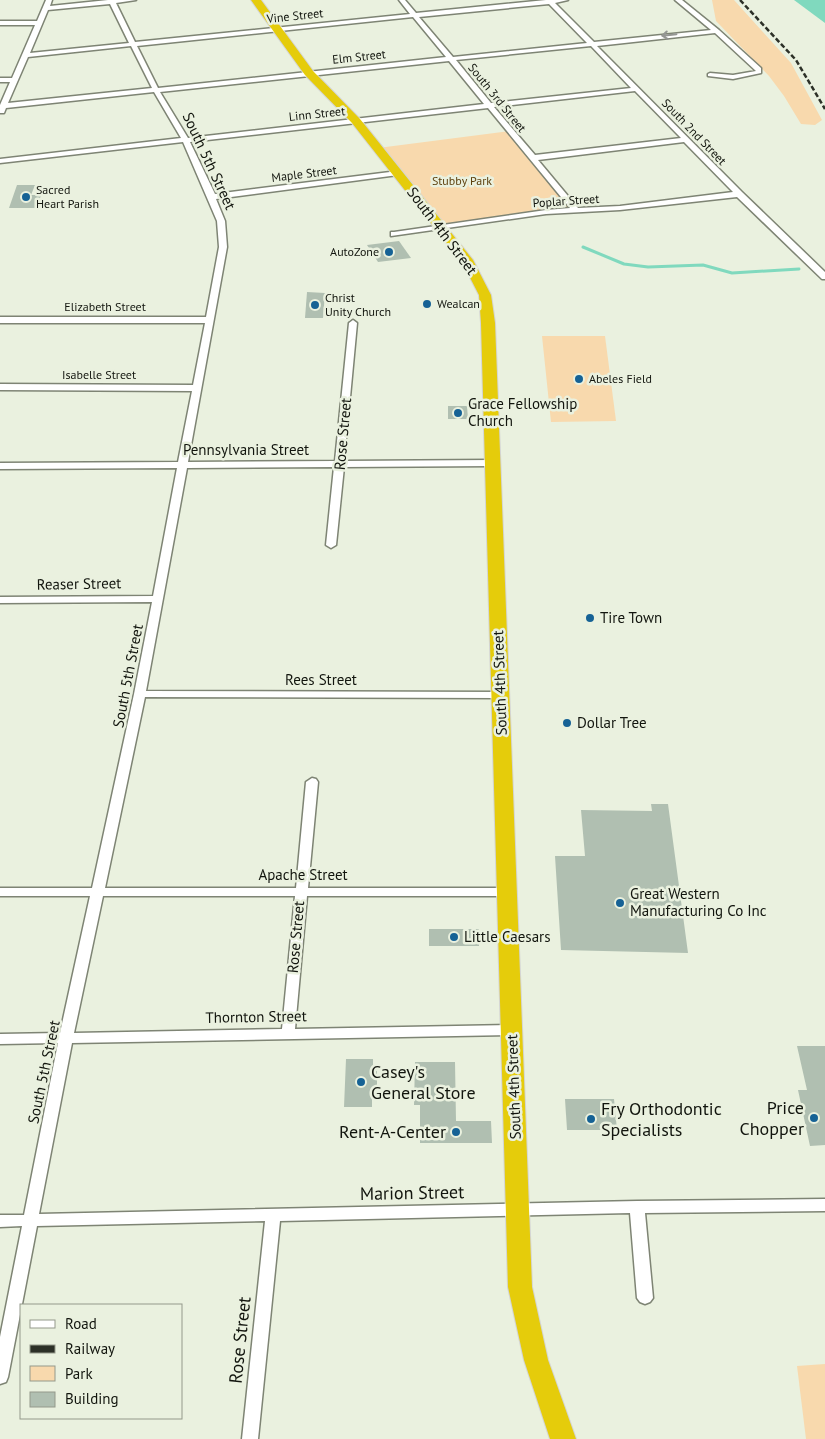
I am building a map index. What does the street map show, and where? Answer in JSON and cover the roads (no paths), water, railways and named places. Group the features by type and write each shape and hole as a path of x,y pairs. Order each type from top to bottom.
{"highway":[{"name":"South 4th Street","path":"256,0 309,73 356,121 442,227 469,263 484,295 488,323 520,1287 536,1360 562,1439"}],"street":[{"path":"2,110 49,0"},
{"path":"46,8 133,0"},
{"name":"South 3rd Street","path":"402,0 575,209"},
{"name":"Vine Street","path":"26,55 565,0"},
{"path":"678,0 717,31 759,69 759,72 733,77 710,76"},
{"name":"South 5th Street","path":"0,1376 66,1038 140,694 223,247 221,221 212,197 185,139 156,90 111,1"},
{"name":"South 2nd Street","path":"549,1 825,277"},
{"path":"0,23 39,23"},
{"name":"Elm Street","path":"2,110 309,73 717,31"},
{"path":"0,80 14,80"},
{"name":"Linn Street","path":"0,161 637,89"},
{"path":"532,158 686,140"},
{"name":"Maple Street","path":"212,197 398,173"},
{"name":"Poplar Street","path":"394,234 575,209 620,208 740,194"},
{"name":"Elizabeth Street","path":"0,320 209,320"},
{"name":"Rose Street","path":"331,545 353,323"},
{"name":"Isabelle Street","path":"0,387 197,388"},
{"name":"Pennsylvania Street","path":"0,466 493,464"},
{"name":"Reaser Street","path":"0,600 158,599"},
{"name":"Rees Street","path":"140,694 501,696"},
{"name":"Rose Street","path":"288,1032 300,891 312,782"},
{"name":"Apache Street","path":"0,892 507,892"},
{"name":"Thornton Street","path":"0,1039 288,1032 512,1030"},
{"name":"Marion Street","path":"0,1221 517,1209 825,1205"},
{"path":"637,1207 645,1298"},
{"name":"Rose Street","path":"250,1439 273,1215"}],"water":[{"path":"794,0 825,0 825,23"}],"waterway":[{"path":"583,247 624,264 648,267 703,265 732,273 799,269"}],"railway":[{"path":"740,0 796,60 825,109"}],"place":[{"name":"Sacred Heart Parish","path":"26,197"},
{"name":"AutoZone","path":"389,252"},
{"name":"Wealcan","path":"427,304"},
{"name":"Christ Unity Church","path":"315,305"},
{"name":"Abeles Field","path":"579,379"},
{"name":"Grace Fellowship Church","path":"458,413"},
{"name":"Tire Town","path":"590,618"},
{"name":"Dollar Tree","path":"567,723"},
{"name":"Great Western Manufacturing Co Inc","path":"620,903"},
{"name":"Little Caesars","path":"454,937"},
{"name":"Casey's General Store","path":"361,1082"},
{"name":"Price Chopper","path":"814,1118"},
{"name":"Fry Orthodontic Specialists","path":"591,1119"},
{"name":"Rent-A-Center","path":"456,1132"}],"park label":[{"name":"Stubby Park","path":"462,181"}]}
